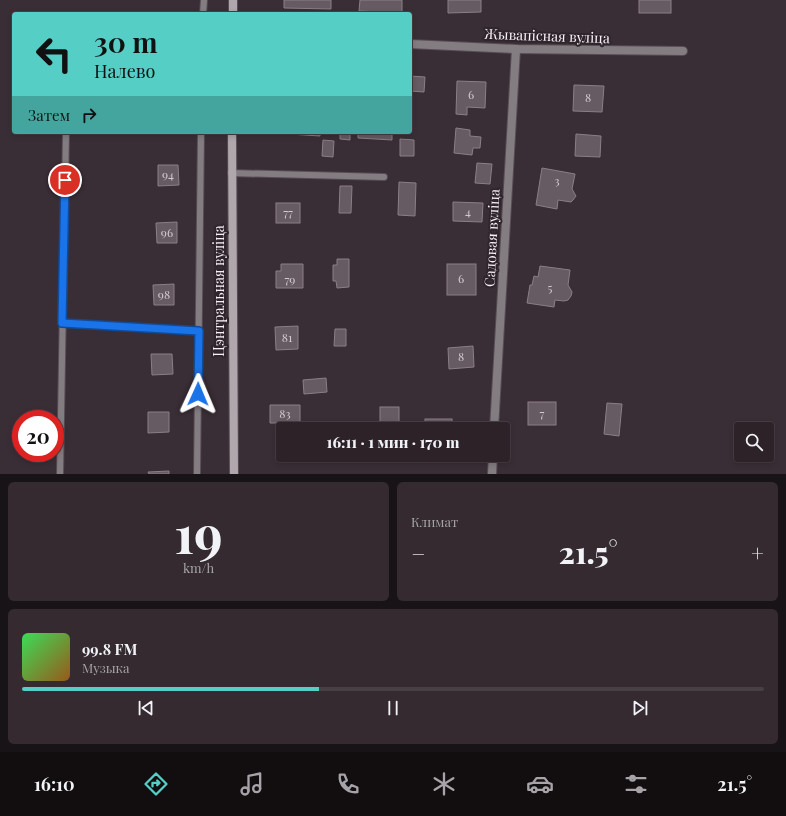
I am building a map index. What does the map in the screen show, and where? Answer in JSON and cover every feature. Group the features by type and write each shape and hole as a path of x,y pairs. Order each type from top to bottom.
{"street":[{"path":"233,0 233,12"},
{"name":"Жывапісная вуліца","path":"412,44 516,49 683,51"},
{"name":"Садовая вуліца","path":"494,422 516,49"},
{"name":"Цэнтральная вуліца","path":"232,134 234,474"},
{"path":"492,474 493,462"}],"lane":[{"path":"203,12 204,0"},
{"path":"60,474 66,134"},
{"path":"197,474 201,134"},
{"path":"232,173 384,177"},
{"path":"62,323 199,331"}],"building":[{"path":"284,0 331,0 331,9 284,8"},
{"path":"360,0 402,0 402,12 359,11"},
{"path":"448,0 481,0 481,12 448,13"},
{"path":"639,0 671,0 671,13 639,13"},
{"path":"412,76 425,77 424,92 412,91"},
{"path":"457,81 486,82 485,108 467,107 467,115 456,114"},
{"path":"574,85 604,86 602,112 573,111"},
{"path":"456,128 470,130 470,136 481,137 480,148 473,148 472,155 454,153"},
{"path":"289,134 320,134 320,136"},
{"path":"340,134 350,134 350,140 340,139"},
{"path":"358,134 392,134 392,140 358,138"},
{"path":"576,134 601,136 600,157 575,156"},
{"path":"400,139 414,140 414,156 400,156"},
{"path":"323,140 334,141 333,157 322,156"},
{"path":"477,163 492,164 490,184 475,183"},
{"path":"158,165 178,165 179,185 158,186"},
{"path":"542,168 575,174 572,189 576,196 571,202 558,200 557,209 536,205"},
{"path":"399,182 416,183 415,216 398,215"},
{"path":"340,186 352,186 351,213 339,213"},
{"path":"453,202 483,203 482,222 453,221"},
{"path":"276,203 300,203 300,223 276,223"},
{"path":"177,222 177,243 157,243 156,223"},
{"path":"337,259 349,259 349,287 337,288 336,281 333,281 333,265 337,265"},
{"path":"281,264 303,264 303,288 276,288 276,271 281,271"},
{"path":"447,264 476,264 476,295 447,295"},
{"path":"540,266 570,270 568,285 572,292 568,300 555,300 554,307 527,303 530,285 532,285 534,276 538,277"},
{"path":"174,284 174,305 154,305 153,285"},
{"path":"298,326 298,349 276,350 275,327"},
{"path":"335,329 346,329 346,346 334,346"},
{"path":"473,346 474,367 449,369 448,348"},
{"path":"151,354 172,354 173,374 152,375"},
{"path":"326,378 327,392 304,394 303,380"},
{"path":"528,402 556,402 556,425 528,425"},
{"path":"607,403 622,404 619,436 604,434"},
{"path":"270,405 300,405 300,422 270,423"},
{"path":"380,407 399,407 399,422 380,422"},
{"path":"148,412 169,412 169,432 148,433"},
{"path":"425,419 452,419 452,422 425,422"},
{"path":"169,471 169,474 149,474 148,472"}],"route":[{"path":"65,180 62,323 199,331 198,394"}]}
